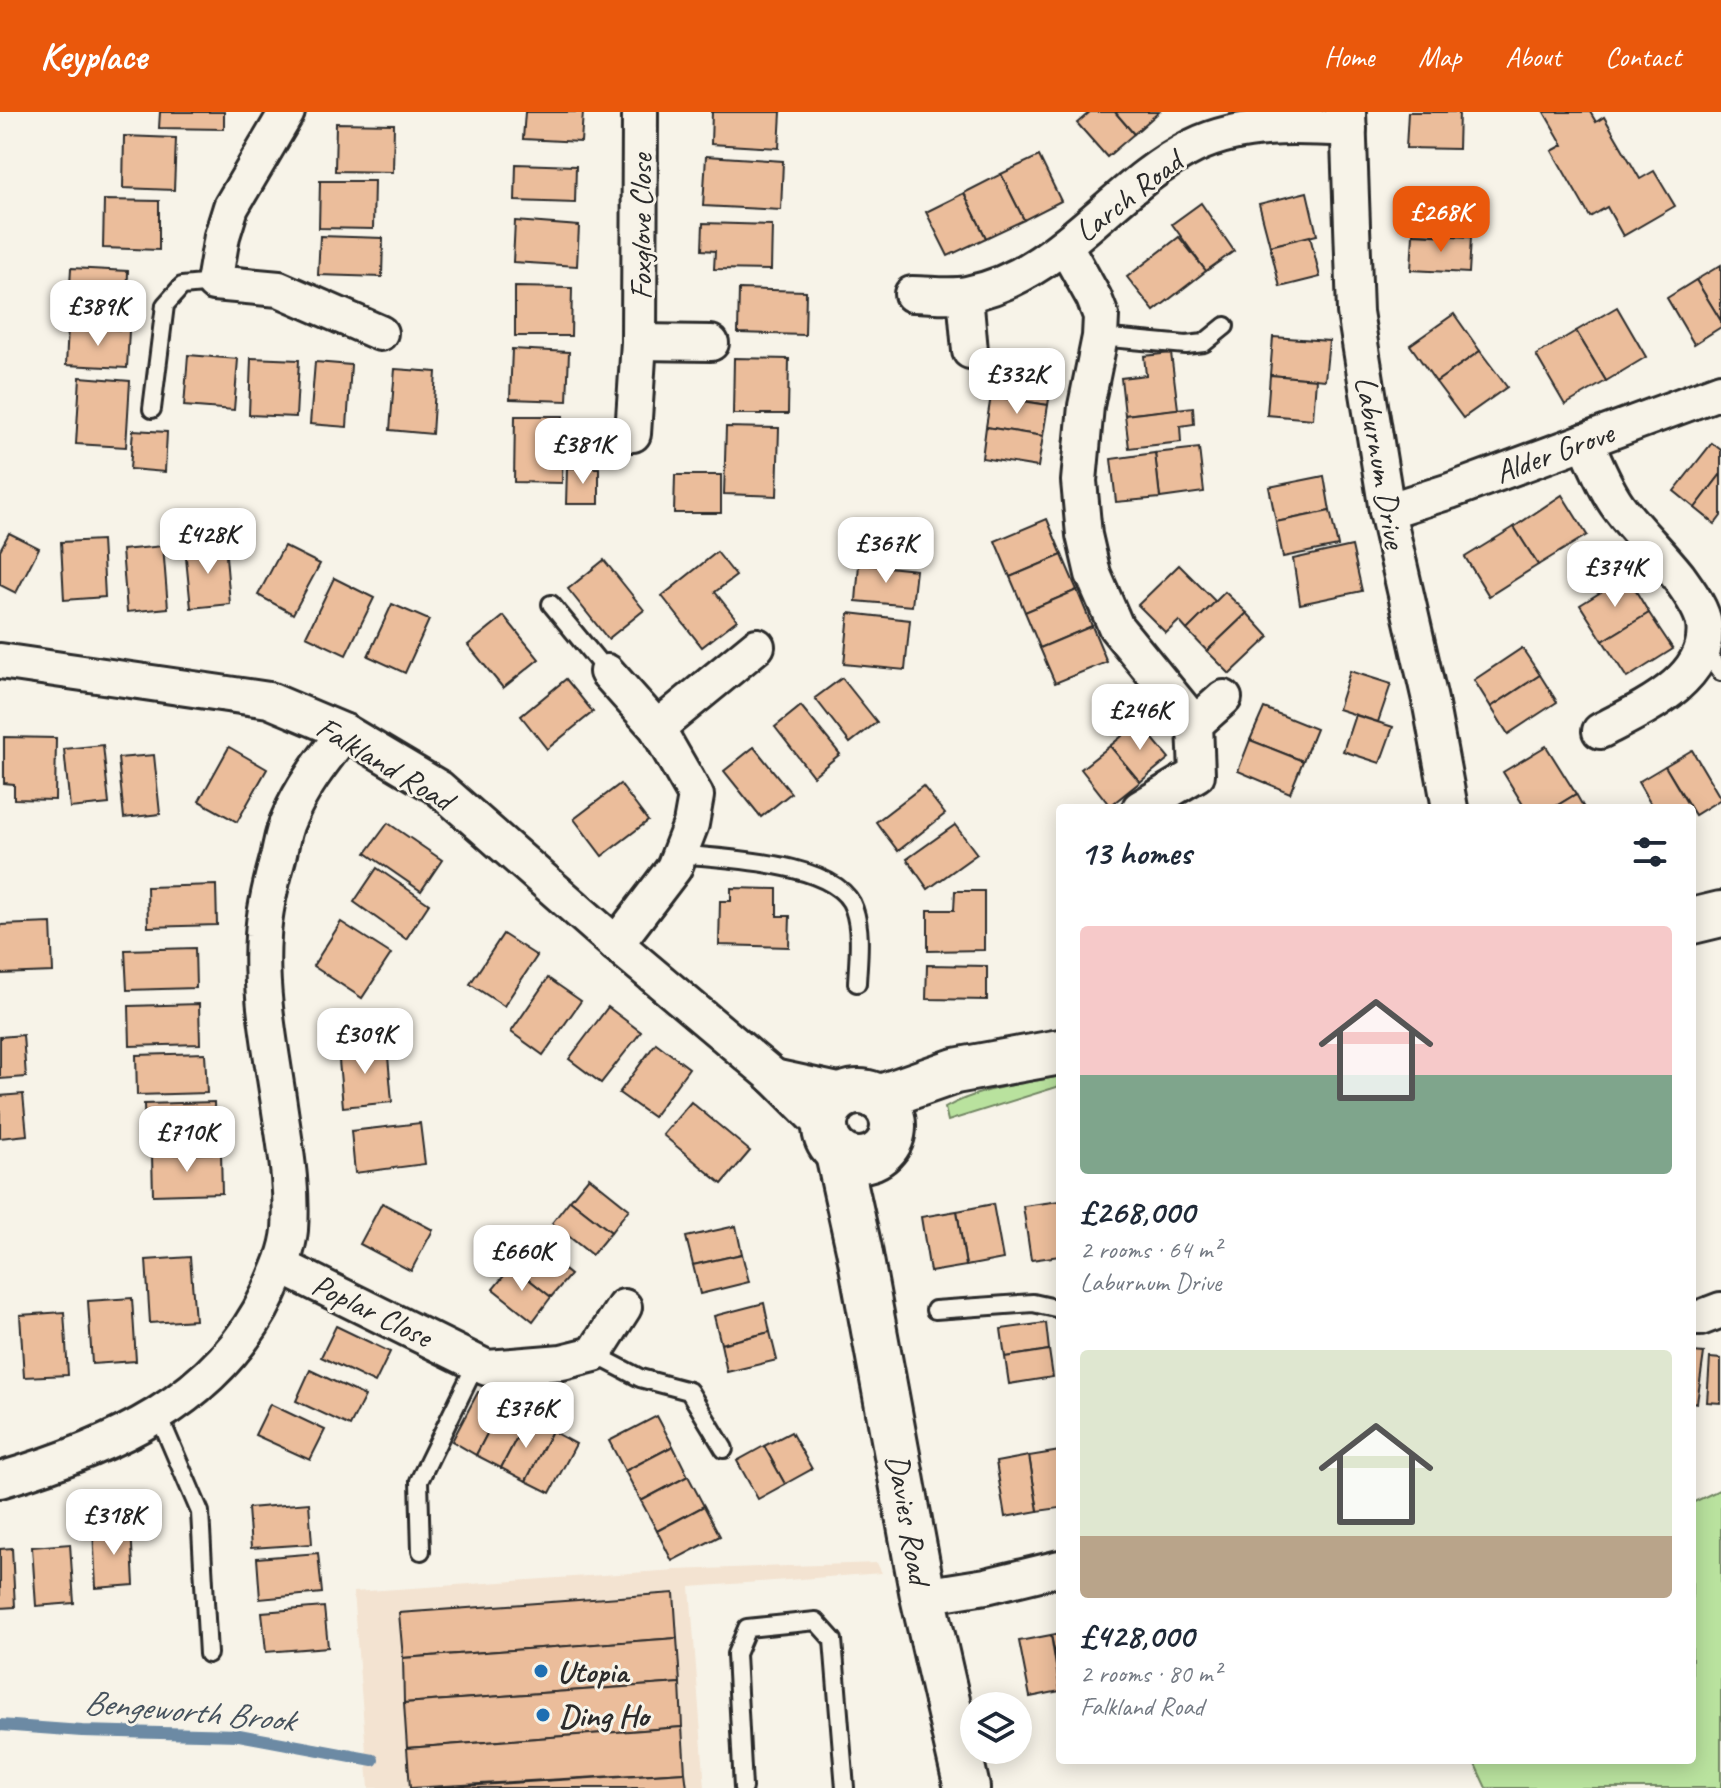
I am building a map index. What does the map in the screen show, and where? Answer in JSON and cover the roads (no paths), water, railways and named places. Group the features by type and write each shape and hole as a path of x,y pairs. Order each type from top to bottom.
{"street":[{"path":"287,112 231,207 222,236 214,283 279,289 380,333"},
{"name":"Foxglove Close","path":"633,434 639,342 640,112"},
{"name":"Larch Road","path":"912,294 965,295 1025,273 1065,246 1162,164 1196,145 1235,131 1349,120"},
{"name":"Laburnum Drive","path":"1349,120 1355,312 1387,511 1430,700 1449,804"},
{"path":"1065,246 1101,316 1100,337 1086,406 1079,481 1084,535 1093,574 1116,627 1195,724 1197,774 1147,804"},
{"path":"965,295 970,351"},
{"name":"Foxglove Close","path":"639,342 711,343"},
{"name":"Alder Grove","path":"1387,511 1450,491 1721,391"},
{"path":"1585,441 1617,505 1678,577 1699,609 1712,661 1691,669 1676,685 1635,713 1600,731"},
{"path":"657,728 757,646"},
{"name":"Falkland Road","path":"0,661 269,700 345,732 439,788 616,944 774,1077 859,1127"},
{"path":"607,672 657,728 696,796 691,824 674,868 616,944"},
{"path":"1195,724 1224,698"},
{"path":"0,1480 100,1445 158,1414 205,1381 261,1310 281,1266 290,1233 291,1184 264,993 263,934 274,870 288,818 313,774 345,732"},
{"path":"1696,920 1721,914"},
{"path":"859,1127 955,1071 1056,1053"},
{"name":"Davies Road","path":"859,1127 859,1249 923,1596 967,1788"},
{"name":"Poplar Close","path":"281,1266 487,1368 562,1362 594,1354"},
{"path":"594,1354 624,1307"},
{"path":"1696,1318 1721,1310"},
{"path":"923,1596 986,1586 1056,1569"}],"lane":[{"path":"152,409 165,305 182,286 214,283"},
{"path":"1100,337 1186,345 1204,343 1225,326"},
{"path":"551,604 607,672"},
{"path":"679,854 786,867 807,871 829,882 854,907 858,932 857,983"},
{"path":"935,1310 1033,1303 1056,1308"},
{"path":"594,1354 640,1378 689,1391 724,1449"},
{"path":"421,1551 419,1481 477,1362"},
{"path":"158,1414 200,1512 208,1654"},
{"path":"743,1788 736,1654 747,1628 816,1621 833,1640 845,1788"}],"waterway":[{"name":"Bengeworth Brook","path":"0,1725 82,1731 239,1735 373,1760"}],"place":[{"name":"Utopia","path":"541,1671"},
{"name":"Ding Ho","path":"543,1715"}]}
